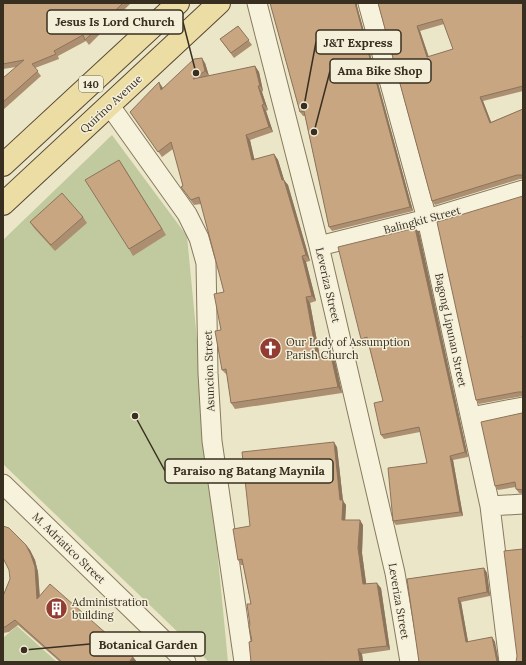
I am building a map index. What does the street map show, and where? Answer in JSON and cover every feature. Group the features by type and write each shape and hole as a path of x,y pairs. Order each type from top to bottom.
{"main road":[{"name":"140","path":"3,165 178,3"},
{"name":"Quirino Avenue","path":"3,204 219,3"}],"street":[{"name":"Leveriza Street","path":"258,3 319,246 395,574 410,662"},
{"name":"Bagong Lipunan Street","path":"368,3 427,219 471,417 490,506 509,662"},
{"name":"Asuncion Street","path":"110,106 187,214 200,238 206,263 208,373 212,441 244,662"},
{"name":"Balingkit Street","path":"319,246 427,219 523,190"},
{"path":"471,417 523,407"},
{"name":"M. Adriatico Street","path":"3,484 186,662"},
{"path":"490,506 523,504"}],"green space":[{"path":"112,135 187,236 228,662 209,662 3,464 3,240"},
{"path":"17,626 57,662 3,662 3,638"}],"building":[{"path":"3,3 123,3 85,40 83,35 54,51 56,54 32,64 38,71 3,102 3,78 24,60 3,64"},
{"path":"270,3 355,3 410,207 329,227 304,111 300,112"},
{"path":"378,3 523,3 523,86 480,97 490,123 523,109 523,175 517,175 432,201","holes":["442,19 453,49 427,57 417,26"]},
{"path":"238,26 249,40 231,53 220,39"},
{"path":"202,58 205,71 193,79 255,66 260,86 258,86 264,104 262,105 269,127 246,135 252,160 274,154 282,180 284,180 306,255 302,256 312,296 306,297 317,358 331,356 338,387 231,403 226,369 222,370 215,331 221,330 214,294 224,292 199,197 191,200 181,187 183,186 171,142 158,152 130,112 159,82 161,90 194,59"},
{"path":"119,160 162,229 129,249 85,180"},
{"path":"62,193 83,217 51,245 30,222"},
{"path":"523,196 523,392 476,400 437,222"},
{"path":"415,228 465,452 450,456 460,512 393,521 388,468 427,463 419,427 381,435 374,403 383,401 367,337 361,339 338,247"},
{"path":"523,413 523,490 516,489 515,482 495,486 481,422"},
{"path":"334,442 340,500 343,500 342,520 360,520 358,548 363,584 377,583 387,646 358,649 360,662 251,662 249,642 252,641 247,604 251,604 242,559 238,560 233,529 250,526 242,452"},
{"path":"3,526 9,528 26,545 31,555 35,567 37,599 50,584 133,657 129,662 62,662 15,620 3,627 3,596 10,579 9,570 3,558"},
{"path":"523,549 523,662 516,662 517,656 504,551"},
{"path":"484,568 487,592 458,598 466,642 492,637 497,662 419,662 407,579"}],"place":[{"name":"Jesus Is Lord Church","path":"196,73"},
{"name":"J&T Express","path":"304,106"},
{"name":"Ama Bike Shop","path":"314,132"},
{"name":"Our Lady of Assumption Parish Church","path":"270,348"},
{"name":"Paraiso ng Batang Maynila","path":"135,416"},
{"name":"Administration building","path":"56,608"},
{"name":"Botanical Garden","path":"24,650"}]}
